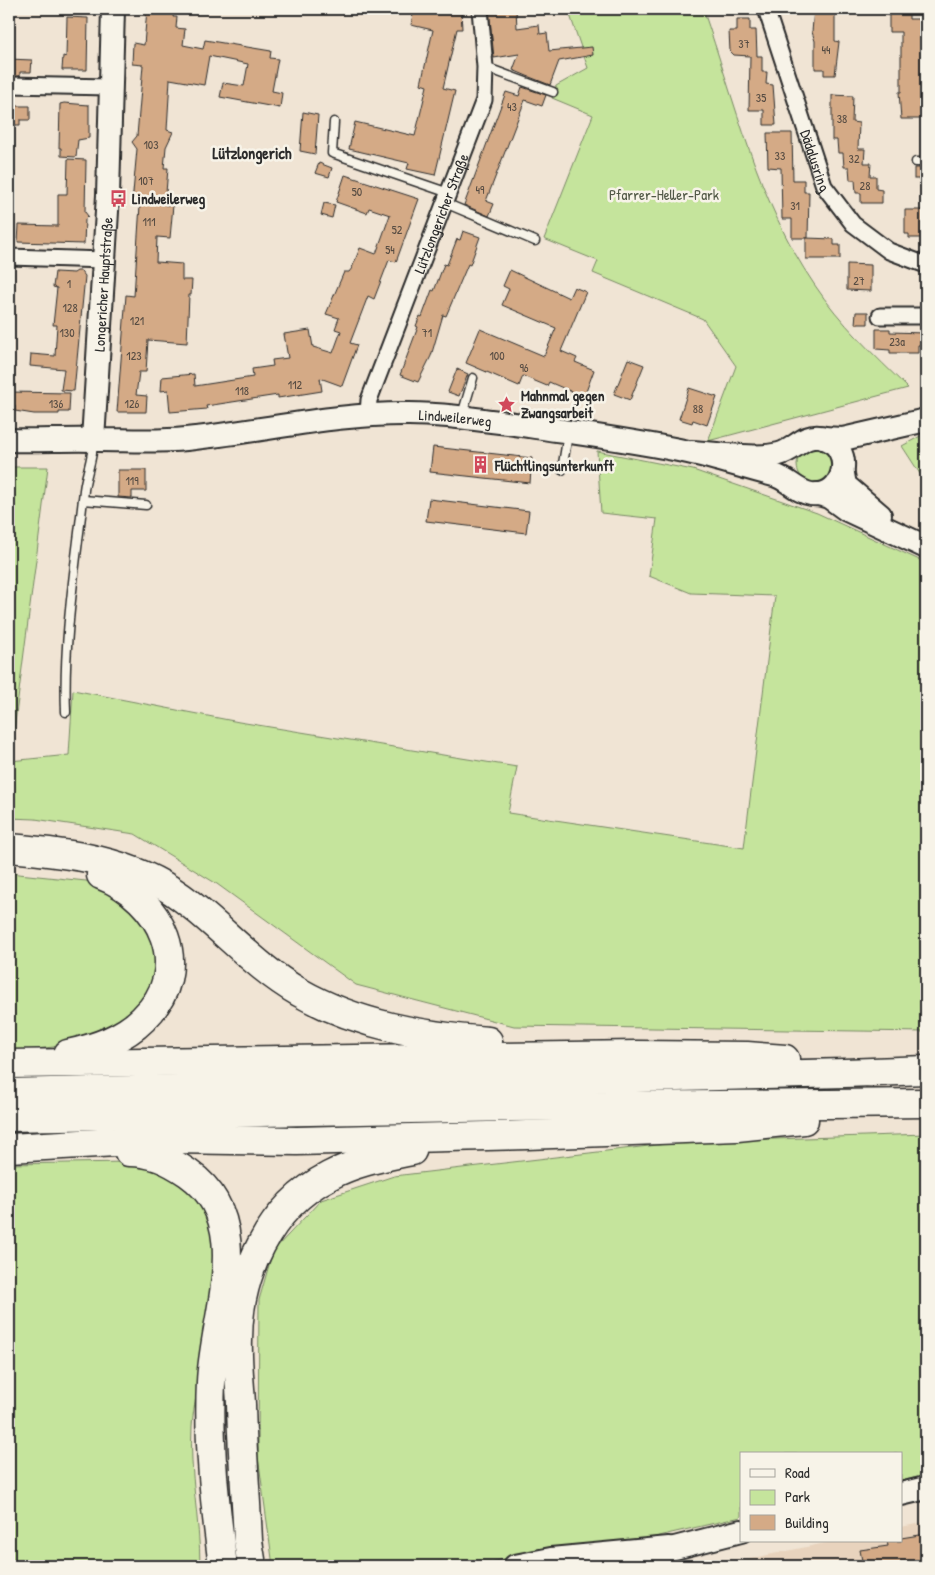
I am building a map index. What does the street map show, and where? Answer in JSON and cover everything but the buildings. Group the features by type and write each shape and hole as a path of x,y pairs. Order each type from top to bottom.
{"highway":[{"path":"9,848 81,855 108,862 163,885 196,909 279,979 318,1002 356,1018 406,1031 449,1038 637,1055"},
{"path":"9,864 82,870 114,880 143,901 157,918 164,933 169,953 167,974 161,994 150,1012 138,1024 115,1039 89,1050 18,1064"},
{"path":"18,1064 637,1055 780,1058 845,1073"},
{"path":"9,1093 926,1070"},
{"path":"9,1117 511,1107 914,1104"},
{"path":"9,1148 170,1139 297,1141 527,1136 737,1128 820,1119 914,1104"},
{"path":"40,1147 201,1114"},
{"path":"252,1566 248,1540 238,1340 239,1317 247,1278 256,1253 269,1230 286,1209 316,1184 351,1166 412,1151 527,1136"},
{"path":"40,1147 86,1153 139,1152 161,1157 197,1179 213,1197 225,1229 227,1262 213,1361 210,1410 220,1561"}],"street":[{"name":"Longericher Hauptstraße","path":"93,440 105,260 113,9"},
{"name":"Lützlongericher Straße","path":"368,414 369,400 484,100 485,67 480,9"},
{"name":"Dädalusring","path":"766,9 824,186 853,224 889,251 926,265"},
{"path":"9,85 110,88"},
{"path":"9,257 105,260"},
{"path":"880,316 926,316"},
{"name":"Lindweilerweg","path":"9,440 186,439 368,414 461,417 691,452 783,477 802,491 829,497 847,510 918,543"},
{"path":"818,494 833,488 852,456 865,448 926,420"},
{"name":"Lindweilerweg","path":"691,452 769,456 782,454 803,440 813,436 843,439 926,420"},
{"path":"823,438 833,442 840,450 845,485 857,497 918,543"},
{"path":"794,446 788,455 786,465 791,480 796,487"},
{"path":"902,1494 926,1488"},
{"path":"515,1566 551,1559 607,1561 740,1531"}],"lane":[{"path":"485,67 553,92"},
{"path":"334,122 332,152 447,198 535,241"},
{"path":"916,162 926,162"},
{"path":"461,417 463,404 473,378"},
{"path":"562,470 568,432"},
{"path":"66,712 64,671 83,500 93,455 93,440"},
{"path":"83,500 146,505"}],"shaded area":[{"path":"926,1522 926,1566 716,1566 830,1542 902,1542 902,1527"}],"green space":[{"name":"Pfarrer-Heller-Park","path":"568,9 703,9 737,115 763,185 794,252 814,284 835,312 908,388 708,441 736,366 703,319 593,273 598,261 544,239 593,115 552,98 556,86 588,68"},
{"path":"926,433 926,483 902,446"},
{"path":"815,447 822,448 828,452 832,458 832,472 828,478 822,482 815,483 808,482 802,478 798,472 797,465 798,458 802,452 808,448"},
{"path":"597,451 693,470 817,513 926,563 926,1032 514,1026 356,985 217,884 135,834 35,819 9,818 9,467 48,467 10,761 69,755 73,690 239,722 517,767 508,813 744,848 775,596 691,593 649,576 657,519 601,513"},
{"path":"9,873 86,881 97,884 135,903 161,962 138,1015 62,1046 9,1052"},
{"path":"926,1134 926,1475 902,1481 902,1452 740,1452 740,1517 641,1540 605,1546 563,1546 473,1566 273,1566 258,1456 259,1300 273,1251 321,1200 394,1176 683,1142"},
{"path":"127,1162 171,1177 187,1187 207,1214 213,1240 214,1271 211,1305 195,1402 191,1444 200,1566 9,1566 9,1164"}],"place":[{"name":"Lindweilerweg","path":"118,198"},
{"name":"Mahnmal gegen Zwangsarbeit","path":"507,404"},
{"name":"Flüchtlingsunterkunft","path":"481,465"}],"district":[{"name":"Lützlongerich","path":"252,153"}]}
